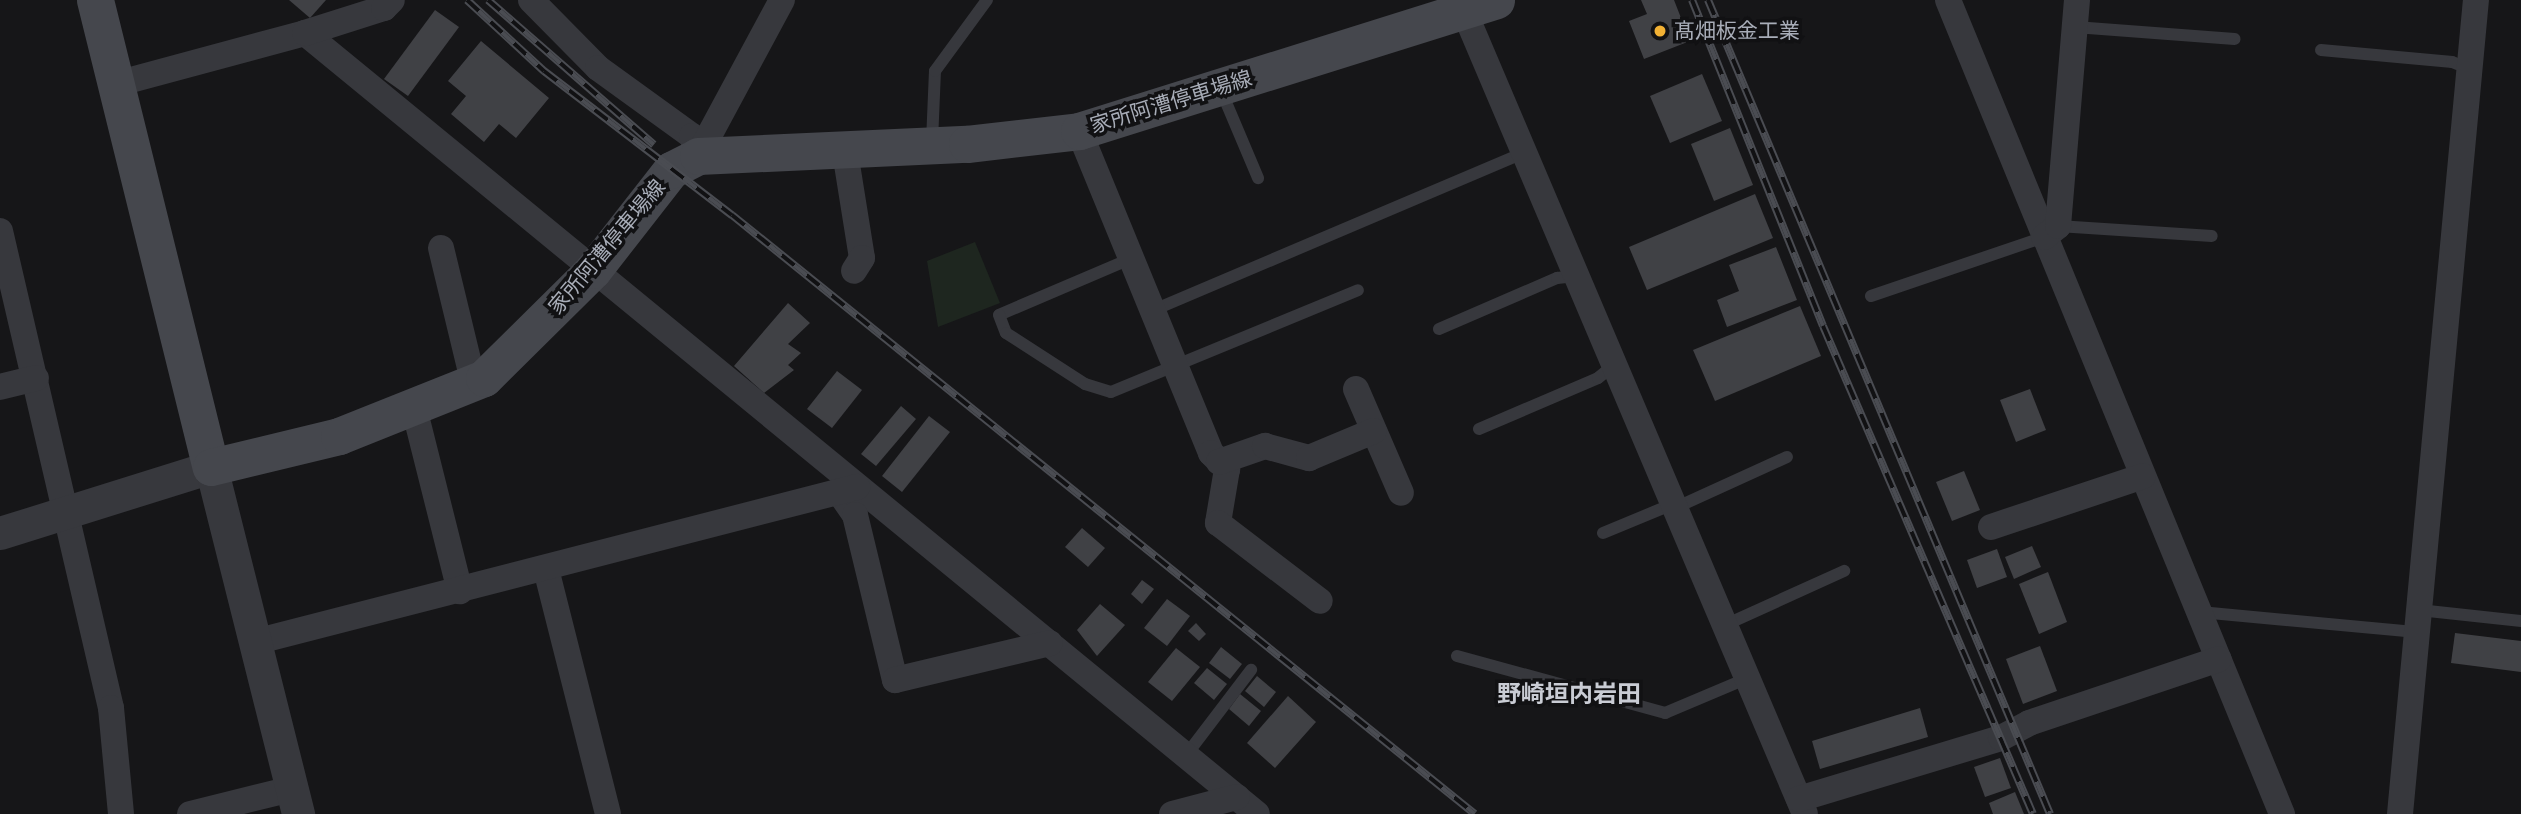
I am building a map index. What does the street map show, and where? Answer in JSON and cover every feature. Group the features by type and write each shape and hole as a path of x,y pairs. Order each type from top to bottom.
{"main road":[{"path":"95,0 211,467"},
{"name":"家所阿漕停車場線","path":"211,467 339,436 474,384 505,361 593,270 671,170 698,156 845,152 1079,131 1480,5"}],"street":[{"path":"116,84 305,33 384,8 392,0"},
{"path":"531,0 598,68 692,136 698,156"},
{"path":"698,156 782,0"},
{"path":"1948,0 2051,231 2143,476 2282,814"},
{"path":"2051,231 2077,0"},
{"path":"2400,814 2476,0"},
{"path":"1480,5 1524,153 1802,807 2001,738 2029,723 2219,659"},
{"path":"305,33 593,270 848,489 1050,643 1247,806"},
{"path":"1079,131 1130,258 1156,309 1211,453 1227,469 1209,518 1320,601"},
{"path":"845,152 862,258 854,271"},
{"path":"0,231 111,708 121,814"},
{"path":"441,248 474,384"},
{"path":"0,387 36,378"},
{"path":"1356,388 1401,493"},
{"path":"414,408 460,591"},
{"path":"1219,462 1265,446 1309,458 1374,431"},
{"path":"0,533 68,515 211,467 294,802 190,814"},
{"path":"1991,527 2143,476"},
{"path":"256,642 848,489"},
{"path":"848,489 895,680 1050,643"},
{"path":"546,569 608,814"},
{"path":"1172,814 1247,806"}],"lane":[{"path":"932,146 935,71 987,0"},
{"path":"2075,27 2235,39"},
{"path":"2321,50 2452,62 2470,69"},
{"path":"1219,87 1258,178"},
{"path":"1156,309 1524,153"},
{"path":"1871,296 2051,231 2213,236"},
{"path":"1130,258 999,315 1006,333 1085,384 1111,392 1358,290"},
{"path":"1438,329 1557,278 1576,276"},
{"path":"1479,429 1598,379 1614,365"},
{"path":"1603,533 1674,506 1787,457"},
{"path":"1725,625 1844,571"},
{"path":"2200,612 2418,621 2521,621"},
{"path":"1457,656 1665,713 1748,678"},
{"path":"1186,754 1251,670"}],"shaded area":[{"path":"975,242 1000,303 938,327 927,261"}],"building":[{"path":"289,0 326,0 310,18"},
{"name":"髙畑板金工業","path":"1641,0 1674,0 1690,41 1644,59 1629,21 1647,14"},
{"path":"435,10 459,27 408,96 384,79"},
{"path":"481,41 549,98 516,138 499,124 484,142 451,114 466,96 448,81"},
{"path":"1702,74 1722,121 1670,143 1650,96"},
{"path":"1730,128 1753,185 1714,201 1691,144"},
{"path":"1755,194 1773,238 1647,290 1629,247"},
{"path":"1776,247 1797,300 1727,327 1717,300 1739,291 1729,265"},
{"path":"788,303 810,323 788,344 801,353 788,365 794,370 764,393 734,366"},
{"path":"1800,306 1821,356 1715,401 1693,350"},
{"path":"837,371 862,390 832,428 807,409"},
{"path":"2030,389 2046,430 2016,442 2000,400"},
{"path":"901,406 916,419 876,466 861,454"},
{"path":"929,416 950,432 902,492 882,476"},
{"path":"1964,471 1980,510 1952,521 1936,482"},
{"path":"1082,528 1105,548 1088,567 1065,547"},
{"path":"2032,546 2041,567 2014,579 2005,557"},
{"path":"1997,549 2007,577 1977,588 1967,560"},
{"path":"2048,572 2067,622 2039,634 2019,584"},
{"path":"1142,580 1154,589 1142,604 1131,594"},
{"path":"1167,599 1190,616 1167,646 1144,628"},
{"path":"1100,604 1125,625 1097,656 1077,630"},
{"path":"1196,623 1206,634 1199,641 1188,631"},
{"path":"2455,633 2521,641 2521,672 2451,663"},
{"path":"2040,646 2057,691 2023,704 2006,659"},
{"path":"1221,647 1242,664 1230,679 1209,663"},
{"path":"1176,648 1200,667 1172,701 1148,682"},
{"path":"1207,668 1227,684 1214,700 1194,683"},
{"path":"1257,676 1276,692 1264,707 1245,691"},
{"path":"1240,694 1261,711 1249,726 1229,709"},
{"path":"1288,696 1316,722 1275,768 1247,743"},
{"path":"1920,708 1928,737 1820,769 1812,741"},
{"path":"2000,758 2011,788 1985,797 1974,767"},
{"path":"2015,792 2024,814 1993,814 1989,803"}],"railway":[{"path":"467,0 544,71 732,215 1475,814"},
{"path":"488,0 654,145"},
{"path":"1692,0 1823,326 2033,814"},
{"path":"1708,0 2050,814"}],"place":[{"name":"髙畑板金工業","path":"1660,31"}],"district":[{"name":"野崎垣内岩田","path":"1569,694"}]}
